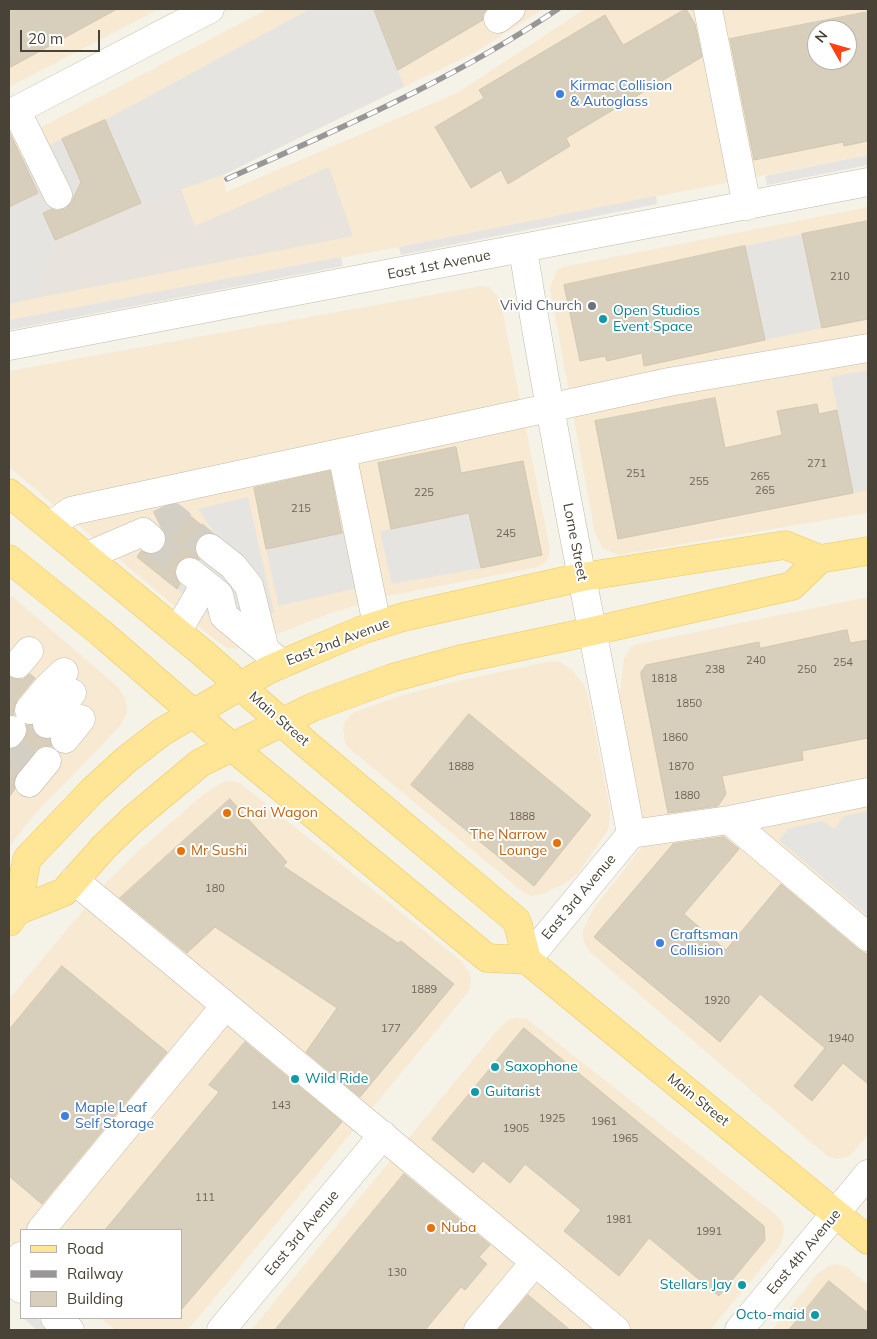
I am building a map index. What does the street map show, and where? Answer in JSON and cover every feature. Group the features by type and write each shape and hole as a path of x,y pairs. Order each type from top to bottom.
{"main road":[{"name":"Main Street","path":"9,493 178,632 281,722 517,921 527,960 868,1240"},
{"name":"East 2nd Avenue","path":"13,916 27,859 92,790 126,759 162,732 268,670 274,657 450,606 582,577 784,545 820,559 868,552"},
{"name":"East 2nd Avenue","path":"13,916 64,892 104,847 163,793 200,763 313,707 392,678 461,659 792,586 820,559"},
{"path":"12,568 142,667 232,747 487,958 527,960"}],"street":[{"path":"58,195 12,112 210,9"},
{"path":"708,9 747,206"},
{"name":"East 1st Avenue","path":"9,346 868,182"},
{"name":"Lorne Street","path":"523,249 549,409 631,834"},
{"path":"50,526 70,511 669,382 868,348"},
{"path":"342,453 377,626"},
{"path":"87,556 152,533"},
{"path":"178,632 202,565"},
{"path":"202,565 219,595 224,616 274,657"},
{"path":"202,565 233,566 249,586 274,657"},
{"path":"40,726 68,682"},
{"path":"30,783 47,761"},
{"path":"631,834 729,820 868,792"},
{"path":"729,820 868,937"},
{"name":"East 3rd Avenue","path":"527,960 631,834"},
{"path":"74,880 616,1330"},
{"path":"42,1229 226,1006"},
{"name":"East 3rd Avenue","path":"221,1330 383,1135"},
{"name":"East 4th Avenue","path":"740,1330 868,1174"},
{"path":"9,1268 20,1257"},
{"path":"478,1330 535,1262"},
{"path":"9,1277 20,1288"},
{"path":"56,1319 70,1330"}],"shaded area":[{"path":"9,9 159,9 9,87"},
{"path":"268,9 543,9 474,53 223,175 226,192 457,93 585,9 868,9 868,155 399,247 9,320 9,144"},
{"path":"310,9 374,9 404,87 223,175 141,203 105,120"},
{"path":"62,139 81,182 72,200 43,213 55,240 36,298 9,304 9,207 38,193 22,159"},
{"path":"868,155 868,165 767,185 765,176"},
{"path":"329,167 353,236 36,298 55,240 141,203 181,189 195,226"},
{"path":"656,196 657,204 401,255 399,247"},
{"path":"868,207 868,513 618,555 603,548 595,534 550,288 557,270 563,267"},
{"path":"802,234 822,328 765,340 745,246"},
{"path":"341,257 343,266 9,330 9,320"},
{"path":"481,286 489,287 499,297 501,304 550,549 547,561 538,567 388,596 328,614 247,646 236,649 228,648 219,643 9,467 9,371"},
{"path":"868,370 868,490 853,493 831,377"},
{"path":"248,497 274,612 223,627 177,589 218,538 198,509"},
{"path":"469,513 481,568 392,584 380,531"},
{"path":"349,531 357,588 279,606 266,549"},
{"path":"9,596 13,597 118,687 125,697 127,713 120,726 35,814 9,847"},
{"path":"868,597 868,1135 850,1156 838,1159 827,1156 590,952 584,942 583,930 594,908 645,843 617,715 624,658 631,647 637,644"},
{"path":"552,661 560,662 572,670 584,685 588,695 610,817 608,830 578,873 569,881 543,894 531,896 524,893 350,749 345,743 343,730 344,723 352,713 403,695"},
{"path":"223,782 240,783 460,960 469,972 470,988 188,1330 115,1330 101,1319 182,1319 182,1229 20,1229 20,1253 14,1248 9,1239 9,999 106,883 134,855 204,794"},
{"path":"868,811 868,916 779,840 789,828 823,821 834,829 844,816"},
{"path":"517,1018 527,1019 775,1214 783,1223 783,1237 779,1247 710,1330 251,1330 499,1028 508,1020"},
{"path":"836,1264 847,1267 868,1285 868,1330 772,1330 818,1273"},
{"path":"24,1319 38,1319 52,1330 37,1330"}],"building":[{"path":"9,9 117,9 9,68"},
{"path":"374,9 487,9 483,14 483,20 398,70"},
{"name":"Kirmac Collision & Autoglass","path":"686,9 695,24 702,57 566,138 570,146 508,184 501,170 471,188 435,127 484,98 479,90 605,15 623,45"},
{"path":"868,12 868,141 844,146 843,142 754,160 730,39 807,24 807,70 857,70 857,20 827,20"},
{"path":"105,120 141,203 55,240 43,213 52,209 57,211 65,209 71,203 81,182 62,139"},
{"path":"9,131 38,193 9,207"},
{"path":"868,221 868,319 822,328 802,234"},
{"path":"745,246 765,340 644,366 642,353 607,361 605,356 580,361 564,285"},
{"path":"715,398 725,448 782,435 777,411 817,404 819,414 837,410 853,493 618,539 595,421"},
{"path":"456,447 461,473 523,461 542,555 481,568 469,513 391,529 378,463"},
{"path":"330,471 342,533 266,549 254,488"},
{"path":"178,506 211,533 204,534 198,538 195,545 195,553 200,560 193,557 185,557 178,563 175,569 175,577 180,584 177,589 137,557 141,551 148,554 156,554 163,549 166,542 166,534 161,527"},
{"path":"847,630 850,643 868,640 868,738 802,751 803,760 722,776 726,794 718,806 668,813 641,676 641,672 646,665 759,642 760,648"},
{"path":"30,674 35,678 17,700 14,707 14,715 9,715 9,676 23,679"},
{"path":"469,714 591,815 534,886 411,785"},
{"path":"27,725 32,725 33,730 38,736 50,739 52,746 42,746 35,751 17,774 14,781 15,789 9,797 9,749 16,748 22,743 27,732"},
{"path":"230,799 287,862 283,866 398,943 401,941 454,984 360,1097 306,1052 337,1008 215,927 187,953 120,898"},
{"name":"Craftsman Collision","path":"724,837 739,849 684,914 726,950 781,884 858,949 868,955 868,1084 843,1063 812,1101 794,1086 825,1048 760,994 720,1042 594,937 673,844"},
{"name":"Maple Leaf Self Storage","path":"62,966 167,1052 42,1204 9,1176 9,1030"},
{"path":"524,1028 764,1226 765,1240 719,1296 649,1238 619,1276 564,1231 581,1210 525,1164 510,1183 483,1161 473,1173 432,1139"},
{"path":"245,1042 342,1122 182,1309 182,1229 106,1229 219,1092 209,1085"},
{"path":"404,1174 490,1245 479,1257 487,1264 465,1290 461,1287 425,1330 275,1330"},
{"path":"829,1281 868,1313 868,1330 789,1330"},
{"path":"528,1295 570,1330 498,1330"}],"tunnel":[{"path":"159,524 173,517 210,548"},
{"path":"151,539 190,572"},
{"path":"11,768 47,724"}],"railway":[{"path":"227,179 355,121 438,80 479,58 558,9"}],"place":[{"name":"Kirmac Collision & Autoglass","path":"560,94"},
{"name":"Vivid Church","path":"592,306"},
{"name":"Open Studios Event Space","path":"603,319"},
{"name":"Chai Wagon","path":"227,813"},
{"name":"The Narrow Lounge","path":"557,843"},
{"name":"Mr Sushi","path":"181,851"},
{"name":"Craftsman Collision","path":"660,943"},
{"name":"Saxophone","path":"495,1067"},
{"name":"Wild Ride","path":"295,1079"},
{"name":"Guitarist","path":"475,1092"},
{"name":"Maple Leaf Self Storage","path":"65,1116"},
{"name":"Nuba","path":"431,1228"},
{"name":"Stellars Jay","path":"742,1285"},
{"name":"Octo-maid","path":"815,1315"}]}
